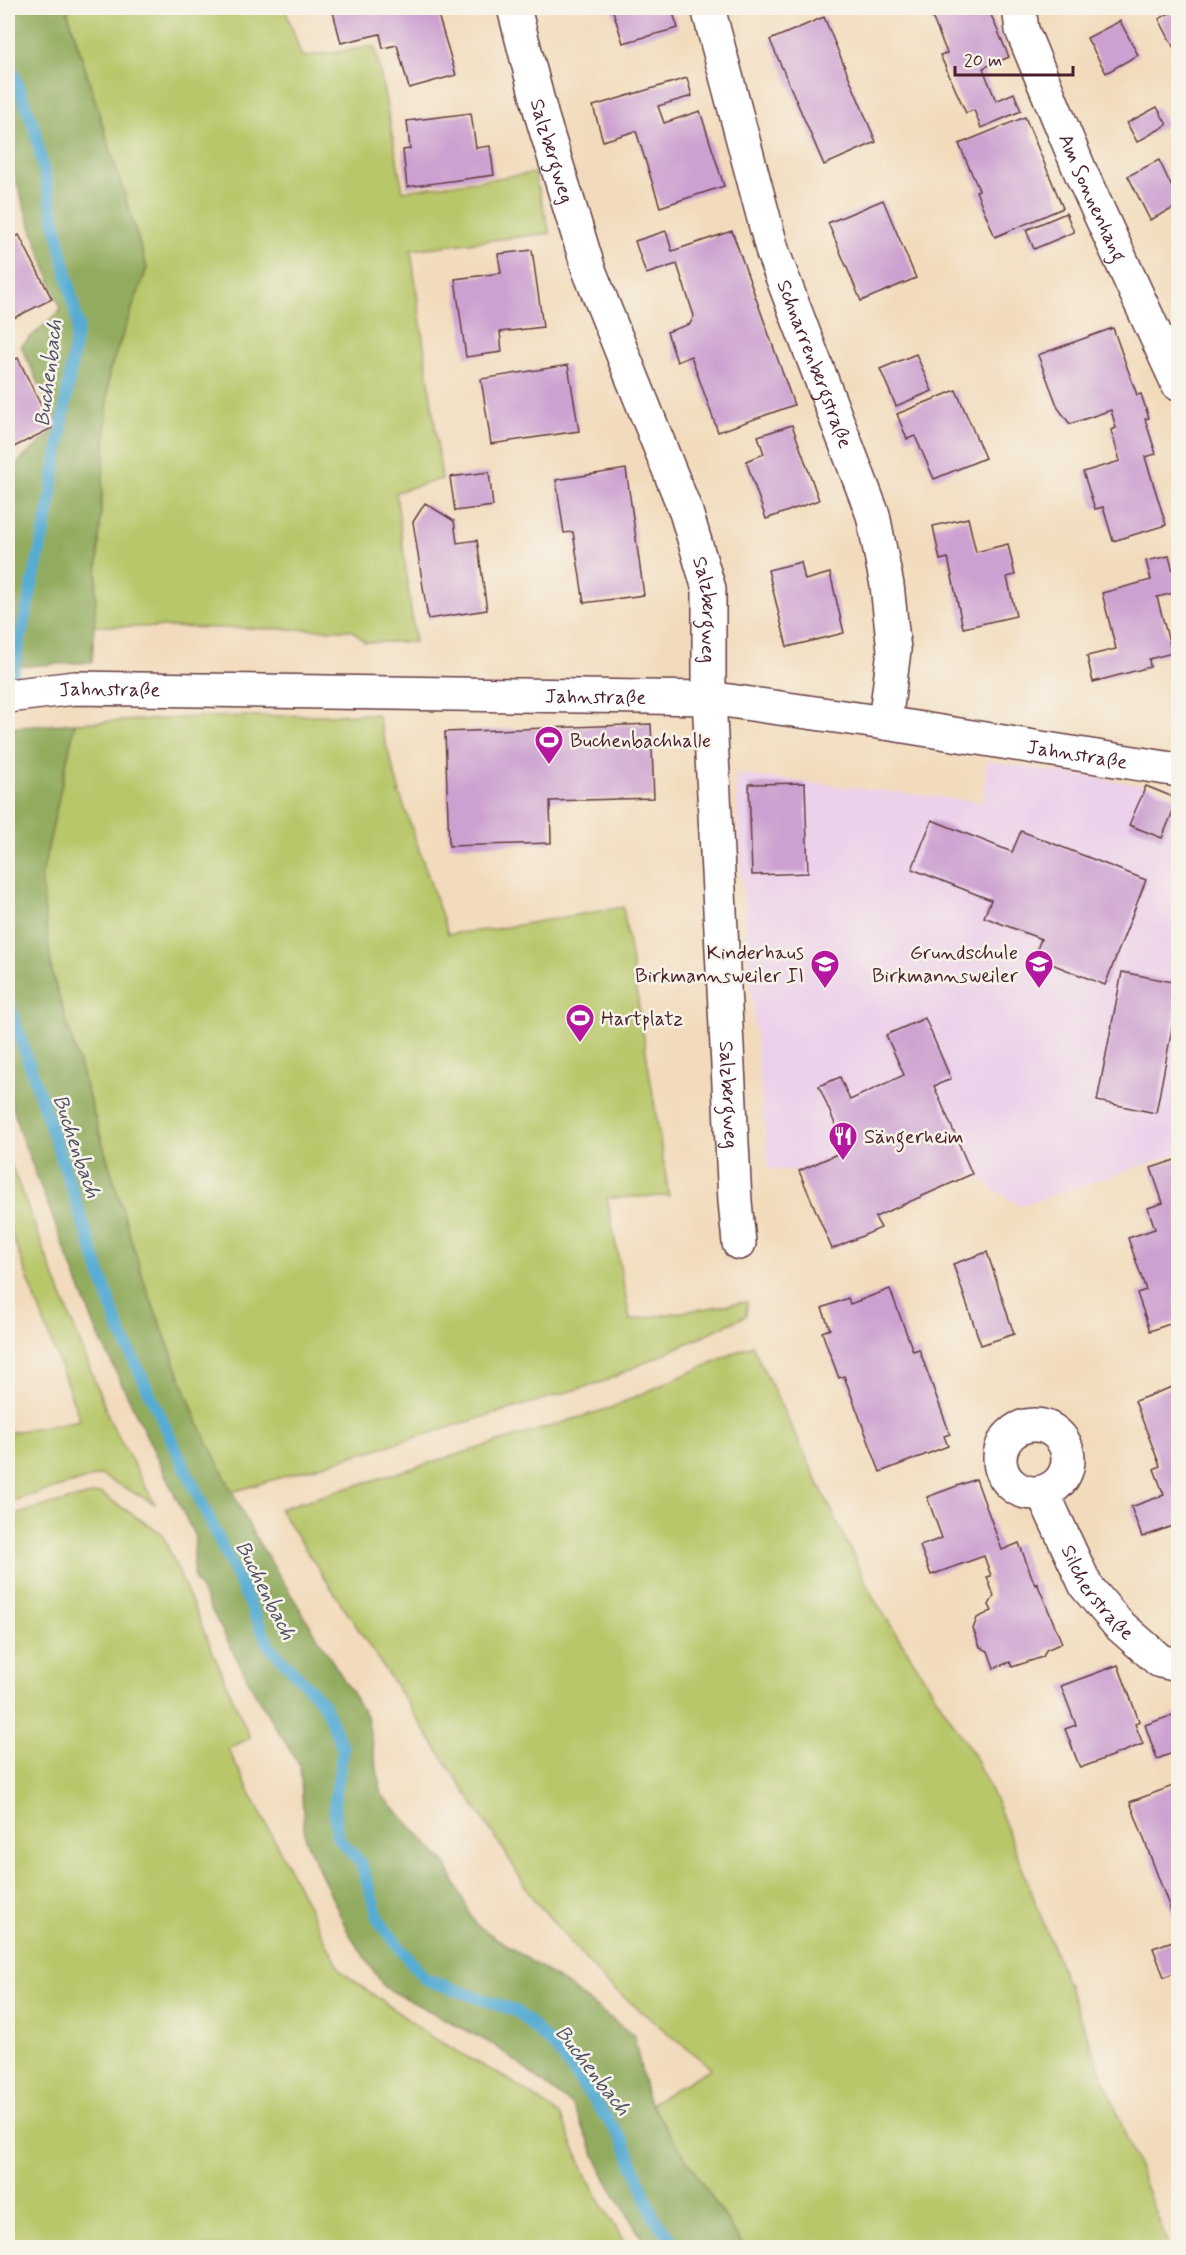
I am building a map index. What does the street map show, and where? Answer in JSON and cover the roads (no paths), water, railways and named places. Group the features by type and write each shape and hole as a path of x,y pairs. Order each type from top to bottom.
{"street":[{"name":"Salzbergweg","path":"514,8 542,117 589,270 686,512 709,589 709,699 739,1243"},
{"name":"Schnarrenbergstraße","path":"708,8 773,253 873,515 887,585 894,650 885,723"},
{"name":"Am Sonnenhang","path":"1019,8 1022,30 1081,173 1179,384"},
{"name":"Jahnstraße","path":"8,696 75,688 709,699 885,723 1179,770"},
{"name":"Silcherstraße","path":"1044,1493 1086,1586 1118,1624 1160,1661 1179,1665"}],"waterway":[{"name":"Buchenbach","path":"8,59 34,127 78,325 48,514 8,694"},
{"name":"Buchenbach","path":"8,1001 119,1329 270,1647 323,1703 343,1749 334,1805 337,1837 361,1863 380,1923 425,1979 518,2012 558,2051 624,2142 654,2218 678,2248"}],"place":[{"name":"Buchenbachhalle","path":"549,766"},
{"name":"Kinderhaus Birkmannsweiler II","path":"825,990"},
{"name":"Grundschule Birkmannsweiler","path":"1039,990"},
{"name":"Hartplatz","path":"580,1044"},
{"name":"Sängerheim","path":"843,1162"}]}
